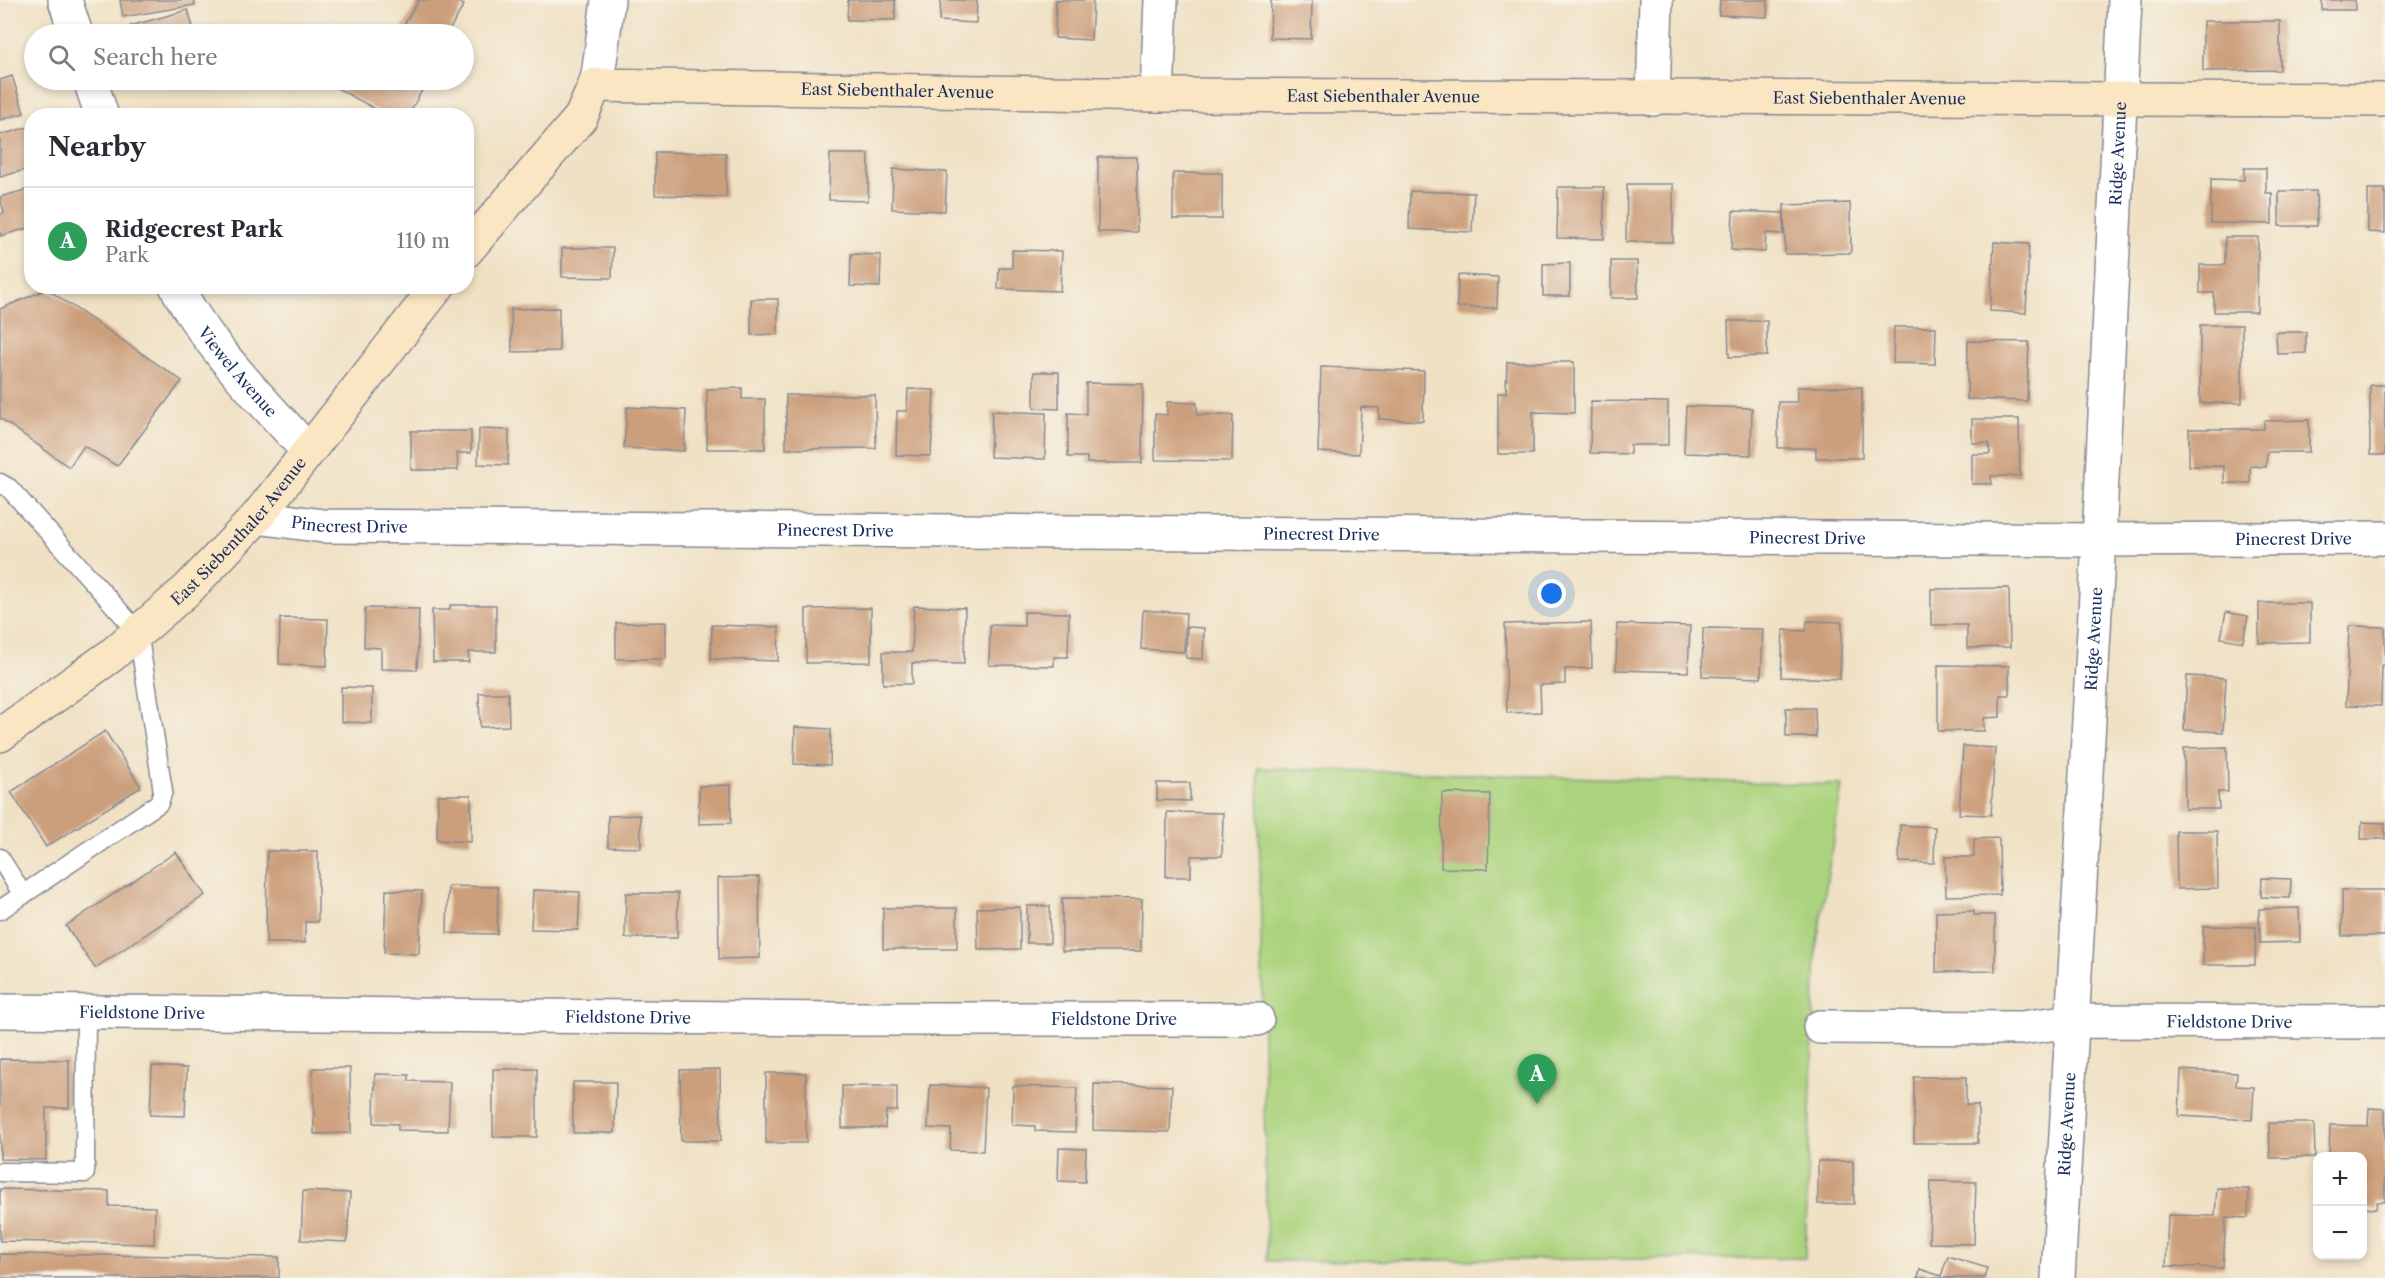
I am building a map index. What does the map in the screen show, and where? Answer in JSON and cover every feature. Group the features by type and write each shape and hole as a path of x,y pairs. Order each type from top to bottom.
{"main road":[{"name":"East Siebenthaler Avenue","path":"595,85 1157,95 2120,101 2385,100"},
{"path":"474,241 582,117 595,85"},
{"name":"East Siebenthaler Avenue","path":"0,735 112,655 188,589 257,517 432,294"}],"street":[{"path":"65,0 73,24"},
{"path":"595,85 608,0"},
{"path":"1157,95 1161,0"},
{"path":"1653,99 1656,0"},
{"name":"Ridge Avenue","path":"2058,1278 2099,540 2125,0"},
{"path":"93,90 99,108"},
{"name":"Viewel Avenue","path":"180,294 235,369 308,451"},
{"name":"Pinecrest Drive","path":"257,517 323,526 2099,540 2385,538"},
{"name":"Fieldstone Drive","path":"0,1011 838,1019 1257,1019"},
{"name":"Fieldstone Drive","path":"1820,1027 2021,1028 2073,1021 2385,1022"}],"lane":[{"path":"0,483 9,488 138,632 163,791 159,803 0,910"},
{"path":"0,858 23,895"},
{"path":"0,1172 85,1173 86,1012"}],"green space":[{"path":"1258,768 1842,785 1816,949 1805,1258 1267,1261"}],"building":[{"path":"120,0 194,0 195,5 123,17"},
{"path":"419,0 455,0 464,5 453,24 404,24"},
{"path":"848,0 895,0 895,20 847,20"},
{"path":"941,0 977,0 976,23 939,21"},
{"path":"1056,0 1093,0 1091,40 1055,38"},
{"path":"1271,0 1312,0 1311,39 1270,38"},
{"path":"1720,0 1768,0 1767,17 1719,15"},
{"path":"2322,0 2355,0 2355,10 2322,10"},
{"path":"188,10 192,24 137,24"},
{"path":"2203,21 2280,21 2280,70 2203,71"},
{"path":"12,76 24,113 0,120 0,80"},
{"path":"340,90 422,90 412,108 373,108"},
{"path":"24,128 24,170 0,177 0,135"},
{"path":"655,152 726,153 726,197 655,195"},
{"path":"830,154 869,154 868,201 829,200"},
{"path":"1098,157 1137,157 1137,232 1098,232"},
{"path":"2244,168 2266,168 2266,193 2272,193 2272,224 2211,223 2211,179 2244,180"},
{"path":"893,169 947,172 945,211 892,209"},
{"path":"1173,173 1222,173 1222,219 1173,219"},
{"path":"1627,184 1673,184 1673,242 1626,242"},
{"path":"1558,187 1604,187 1604,239 1557,238"},
{"path":"2368,189 2385,189 2385,233 2368,232"},
{"path":"24,190 24,229 0,236 0,214 4,213 0,197"},
{"path":"1410,191 1474,193 1472,232 1409,229"},
{"path":"2279,191 2316,191 2317,226 2279,226"},
{"path":"1850,203 1851,253 1785,254 1784,205"},
{"path":"1733,211 1784,213 1783,234 1766,233 1765,252 1731,250"},
{"path":"2225,237 2258,237 2257,312 2214,312 2214,293 2200,293 2200,265 2225,265"},
{"path":"1994,242 2029,244 2026,313 1990,311"},
{"path":"562,248 613,248 612,278 562,277"},
{"path":"1012,250 1062,251 1060,291 998,289 999,268 1012,268"},
{"path":"851,254 881,255 880,287 850,286"},
{"path":"1611,261 1637,261 1638,298 1611,298"},
{"path":"1570,263 1570,296 1543,296 1543,264"},
{"path":"1458,275 1498,277 1497,308 1457,307"},
{"path":"35,294 54,294 182,381 117,466 84,446 69,467 0,418 0,309"},
{"path":"751,299 778,299 778,334 751,335"},
{"path":"559,308 559,351 512,352 511,309"},
{"path":"1728,321 1767,321 1767,356 1729,357"},
{"path":"2200,325 2242,325 2242,403 2200,403"},
{"path":"1894,327 1936,327 1935,364 1893,363"},
{"path":"2276,332 2306,332 2306,353 2277,354"},
{"path":"1968,341 2029,342 2027,401 1967,399"},
{"path":"1507,362 1574,362 1574,413 1533,412 1533,454 1498,454 1498,393 1506,393"},
{"path":"1321,367 1424,371 1423,421 1379,419 1379,408 1361,407 1359,454 1318,452"},
{"path":"1034,372 1059,372 1059,409 1034,408"},
{"path":"1086,383 1143,384 1142,463 1087,463 1087,457 1068,457 1068,413 1086,414"},
{"path":"2370,385 2385,385 2385,455 2370,455"},
{"path":"1797,387 1862,387 1862,458 1816,458 1816,448 1778,448 1778,402 1797,402"},
{"path":"742,388 742,399 765,399 765,449 707,449 707,389"},
{"path":"908,389 934,390 931,456 896,455 897,411 907,411"},
{"path":"786,395 875,395 876,448 786,449"},
{"path":"1591,401 1668,402 1668,445 1630,445 1630,454 1590,453"},
{"path":"1167,402 1197,403 1197,415 1233,415 1232,461 1155,460 1155,414 1167,415"},
{"path":"1686,406 1752,408 1751,455 1684,453"},
{"path":"627,407 686,410 684,451 624,448"},
{"path":"992,411 1046,413 1045,459 990,457"},
{"path":"1972,419 2019,419 2020,476 1991,476 1992,484 1972,484 1972,454 1990,454 1989,443 1972,443"},
{"path":"2309,420 2309,452 2267,452 2266,467 2250,466 2250,483 2224,483 2224,466 2189,466 2189,429 2264,429 2264,421"},
{"path":"479,429 509,430 508,465 478,464"},
{"path":"411,431 471,431 471,453 457,453 458,470 411,470"},
{"path":"2009,588 2010,647 1967,648 1967,625 1931,625 1931,589"},
{"path":"2259,603 2310,603 2310,642 2259,643"},
{"path":"450,605 496,605 496,652 468,652 469,662 433,662 432,610 450,610"},
{"path":"914,606 965,608 964,664 912,663 912,684 883,684 883,652 912,652"},
{"path":"365,608 419,609 417,670 381,669 381,648 364,647"},
{"path":"871,608 871,662 806,663 806,609"},
{"path":"1143,610 1186,613 1184,652 1141,649"},
{"path":"1024,612 1069,613 1068,657 1054,657 1054,666 989,665 990,625 1024,626"},
{"path":"2226,612 2248,616 2243,642 2221,638"},
{"path":"280,618 328,619 327,666 279,664"},
{"path":"1807,621 1842,622 1840,679 1781,677 1783,630 1806,631"},
{"path":"666,622 666,659 616,659 616,623"},
{"path":"1591,622 1592,668 1565,669 1565,684 1540,685 1541,712 1507,713 1505,624"},
{"path":"1617,624 1690,626 1688,672 1616,670"},
{"path":"712,625 779,627 778,661 711,659"},
{"path":"2349,626 2385,627 2385,666 2382,665 2381,706 2346,705"},
{"path":"1187,627 1204,628 1203,659 1186,658"},
{"path":"1703,628 1763,629 1761,678 1702,676"},
{"path":"1938,665 2009,666 2009,695 2000,695 2000,717 1984,718 1984,731 1938,731"},
{"path":"2187,676 2226,678 2223,732 2184,730"},
{"path":"341,687 372,688 372,723 341,722"},
{"path":"479,693 508,693 509,726 480,727"},
{"path":"1786,708 1815,708 1816,737 1786,737"},
{"path":"795,727 831,729 830,765 794,764"},
{"path":"105,731 141,787 46,847 11,792"},
{"path":"1963,746 1995,748 1991,815 1959,814"},
{"path":"2227,747 2228,792 2218,792 2219,809 2185,809 2184,748"},
{"path":"1157,783 1190,783 1190,801 1157,800"},
{"path":"731,785 731,823 699,824 699,786"},
{"path":"1442,793 1490,794 1488,869 1441,868"},
{"path":"438,795 471,795 471,842 437,840"},
{"path":"1167,812 1223,813 1222,856 1191,856 1191,877 1166,877"},
{"path":"640,815 641,848 608,847 608,816"},
{"path":"2362,822 2385,823 2385,839 2361,839"},
{"path":"1900,825 1935,827 1934,863 1899,862"},
{"path":"2176,831 2217,831 2218,888 2177,889"},
{"path":"1999,838 2000,895 1946,896 1945,857 1974,857 1974,839"},
{"path":"267,851 318,851 318,922 305,922 305,943 266,943"},
{"path":"176,852 205,895 95,968 66,926"},
{"path":"759,877 760,958 719,959 718,878"},
{"path":"2262,878 2291,879 2290,898 2261,897"},
{"path":"448,886 498,887 497,934 447,933"},
{"path":"386,890 422,891 419,954 384,953"},
{"path":"533,890 580,892 578,930 531,929"},
{"path":"2342,890 2385,890 2385,936 2342,936"},
{"path":"626,893 678,893 677,938 625,938"},
{"path":"1062,898 1142,899 1141,951 1062,951"},
{"path":"1027,906 1050,906 1050,943 1027,943"},
{"path":"1020,907 1020,949 978,950 977,908"},
{"path":"883,908 957,908 957,949 883,949"},
{"path":"2299,908 2300,942 2260,943 2259,909"},
{"path":"1974,911 1974,915 1995,915 1995,971 1936,972 1936,912"},
{"path":"2203,926 2256,927 2255,965 2203,965"},
{"path":"0,1059 69,1060 69,1108 46,1108 46,1160 0,1159"},
{"path":"152,1066 187,1068 185,1116 150,1115"},
{"path":"313,1068 350,1068 351,1133 314,1134"},
{"path":"493,1069 537,1069 537,1137 493,1137"},
{"path":"720,1069 721,1141 681,1141 680,1070"},
{"path":"2181,1070 2237,1073 2236,1086 2254,1087 2252,1120 2179,1116"},
{"path":"766,1073 806,1073 806,1143 766,1143"},
{"path":"375,1074 409,1075 409,1081 450,1082 448,1131 398,1130 398,1124 374,1123"},
{"path":"1914,1077 1966,1077 1966,1105 1978,1105 1978,1143 1914,1143"},
{"path":"573,1082 616,1082 615,1133 573,1133"},
{"path":"1094,1084 1172,1086 1170,1132 1093,1130"},
{"path":"930,1085 986,1088 983,1151 950,1150 951,1129 928,1128"},
{"path":"842,1086 897,1086 897,1111 886,1111 885,1128 842,1128"},
{"path":"1013,1086 1077,1088 1075,1132 1035,1131 1035,1126 1012,1125"},
{"path":"2369,1108 2385,1109 2385,1202 2377,1202 2376,1209 2367,1208 2367,1152 2329,1152 2330,1125 2368,1126"},
{"path":"2269,1123 2314,1123 2313,1157 2270,1158"},
{"path":"1059,1148 1086,1149 1085,1182 1058,1181"},
{"path":"1818,1161 1853,1161 1854,1204 1818,1204"},
{"path":"1931,1181 1976,1182 1974,1244 1929,1243"},
{"path":"2217,1188 2249,1189 2248,1218 2226,1217 2223,1268 2166,1266 2168,1215 2215,1216"},
{"path":"0,1189 109,1191 109,1206 155,1207 154,1244 0,1241"},
{"path":"303,1191 350,1193 347,1242 301,1240"},
{"path":"0,1254 279,1257 279,1278 0,1278"},
{"path":"1948,1256 1987,1268 1984,1278 1918,1278 1920,1269 1941,1276"}],"place":[{"name":"Ridgecrest Park","path":"1537,1104"}]}
